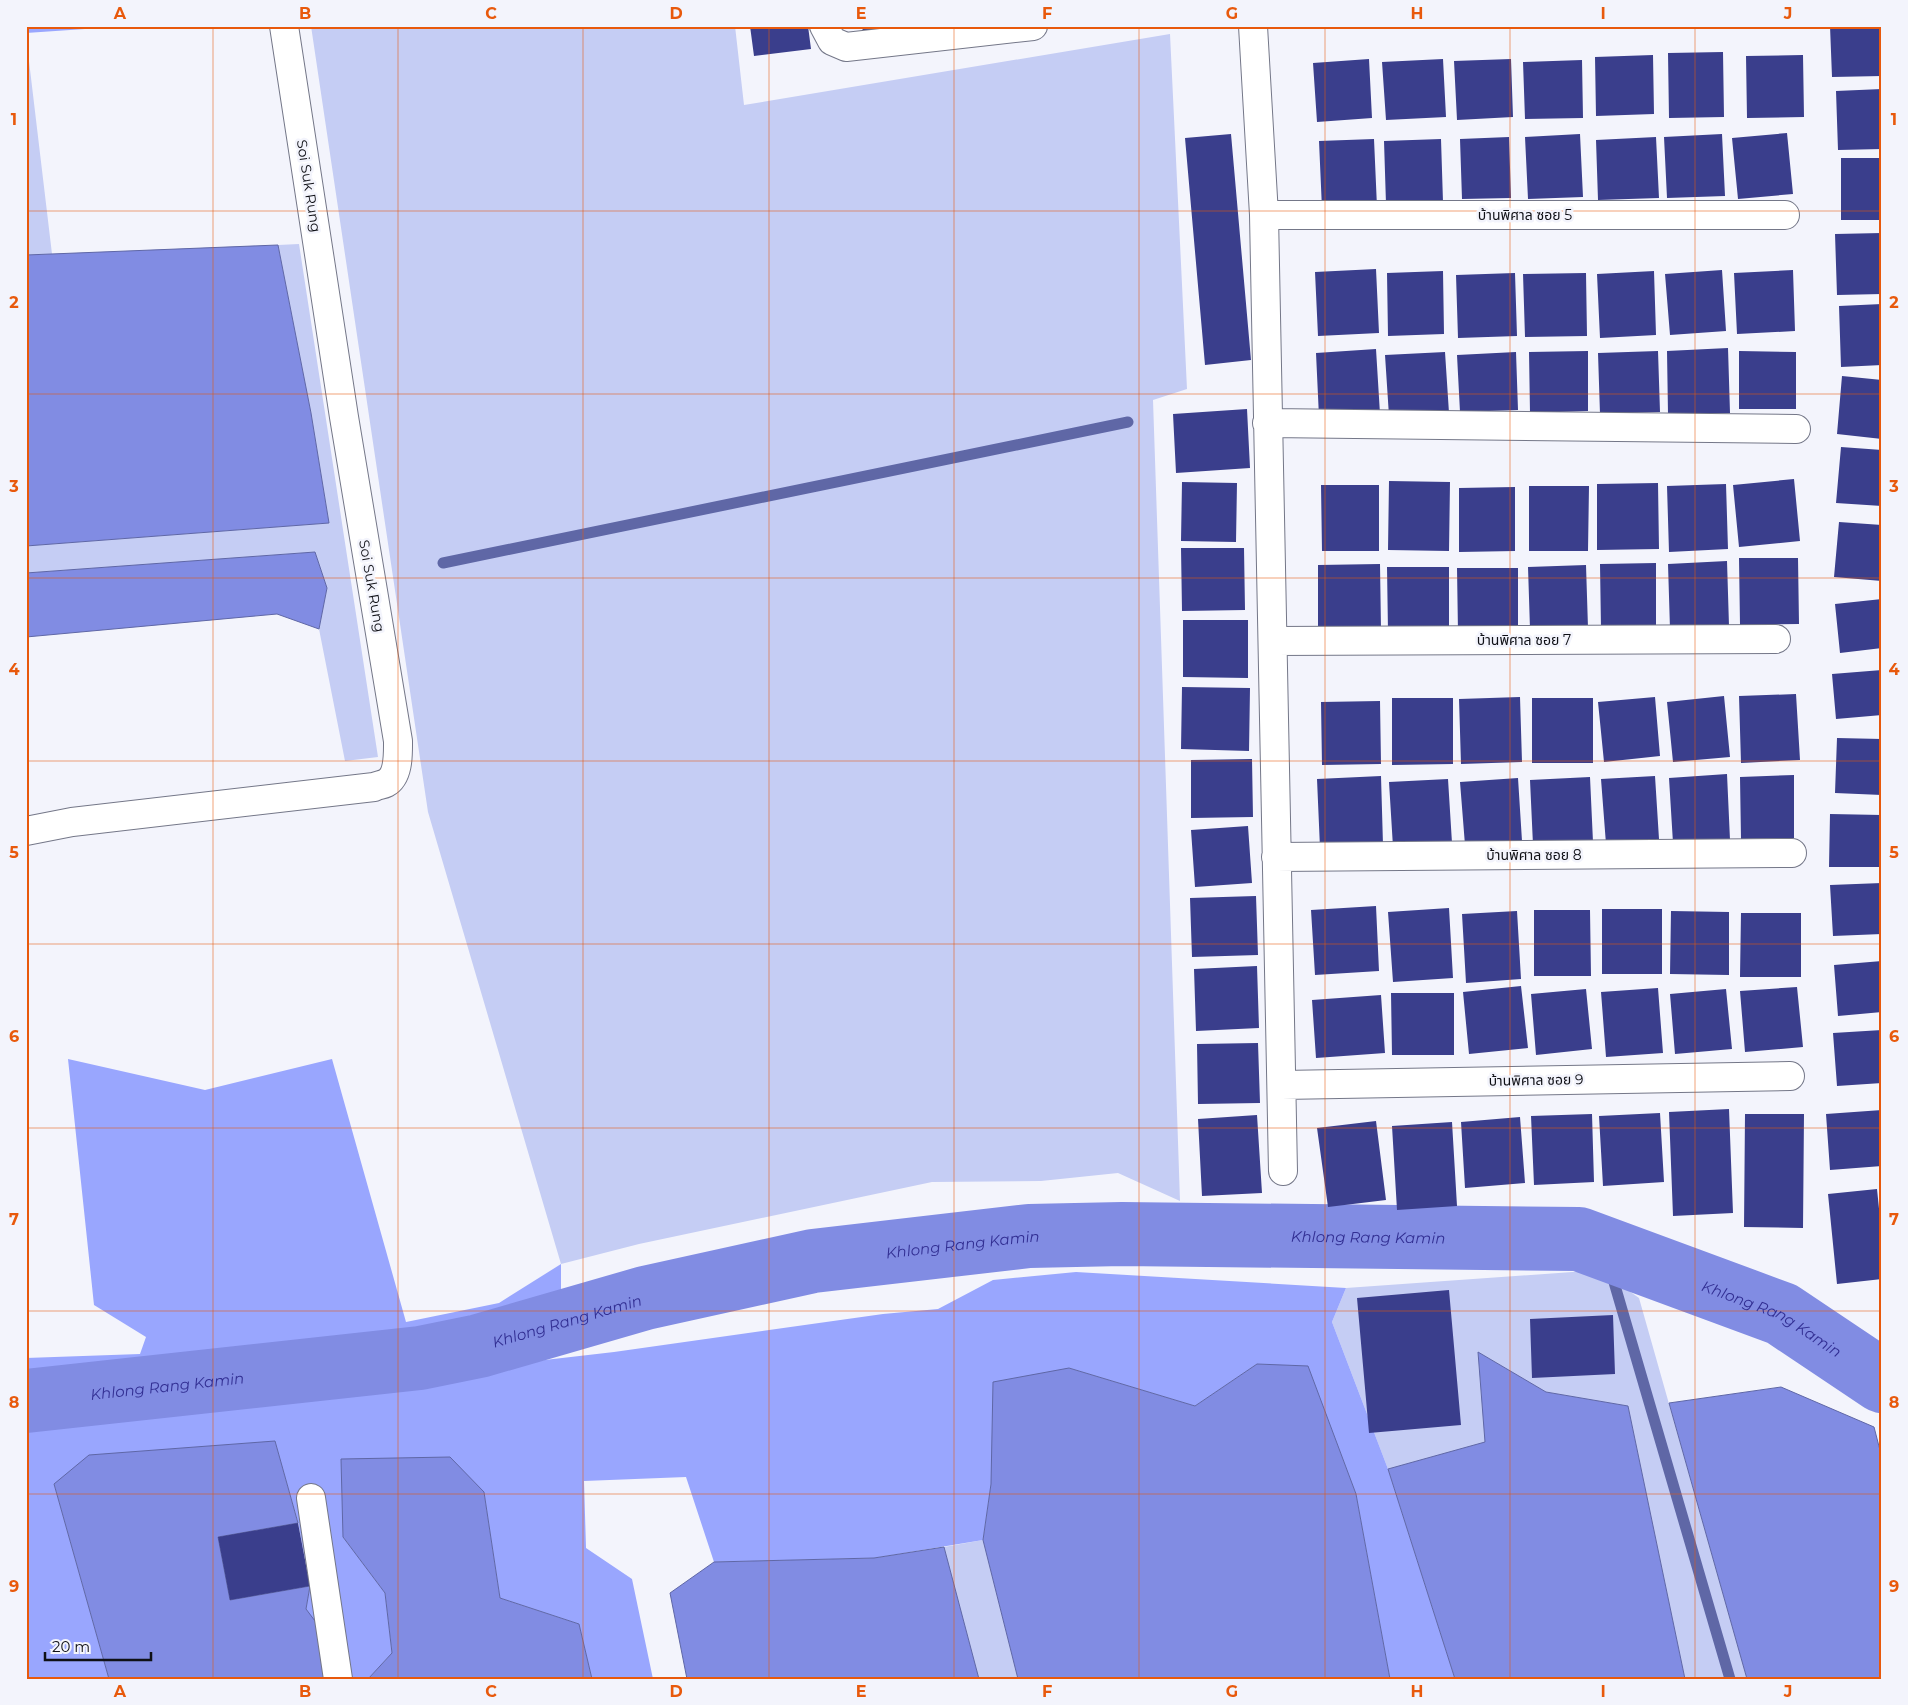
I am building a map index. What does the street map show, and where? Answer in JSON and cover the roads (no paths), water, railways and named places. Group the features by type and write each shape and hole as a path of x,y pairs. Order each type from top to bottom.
{"street":[{"name":"Soi Suk Rung","path":"26,831 72,822 374,787 388,782 394,772 398,756 398,741 344,417 284,26"},
{"path":"824,26 832,41 846,47 1033,26"},
{"path":"1252,26 1264,214 1283,1171"},
{"name":"บ้านพิศาล ซอย 5","path":"1264,214 1785,215"},
{"path":"1267,423 1796,429"},
{"name":"บ้านพิศาล ซอย 7","path":"1272,641 1776,640"},
{"name":"บ้านพิศาล ซอย 8","path":"1276,857 1792,853"},
{"name":"บ้านพิศาล ซอย 9","path":"1282,1085 1790,1076"},
{"path":"311,1498 338,1679"}],"waterway":[{"path":"443,563 1128,422"},
{"name":"Khlong Rang Kamin","path":"26,1401 420,1358 479,1346 645,1298 813,1261 1029,1236 1122,1234 1579,1239 1782,1314 1882,1381"},
{"path":"1604,1248 1730,1679"}]}
